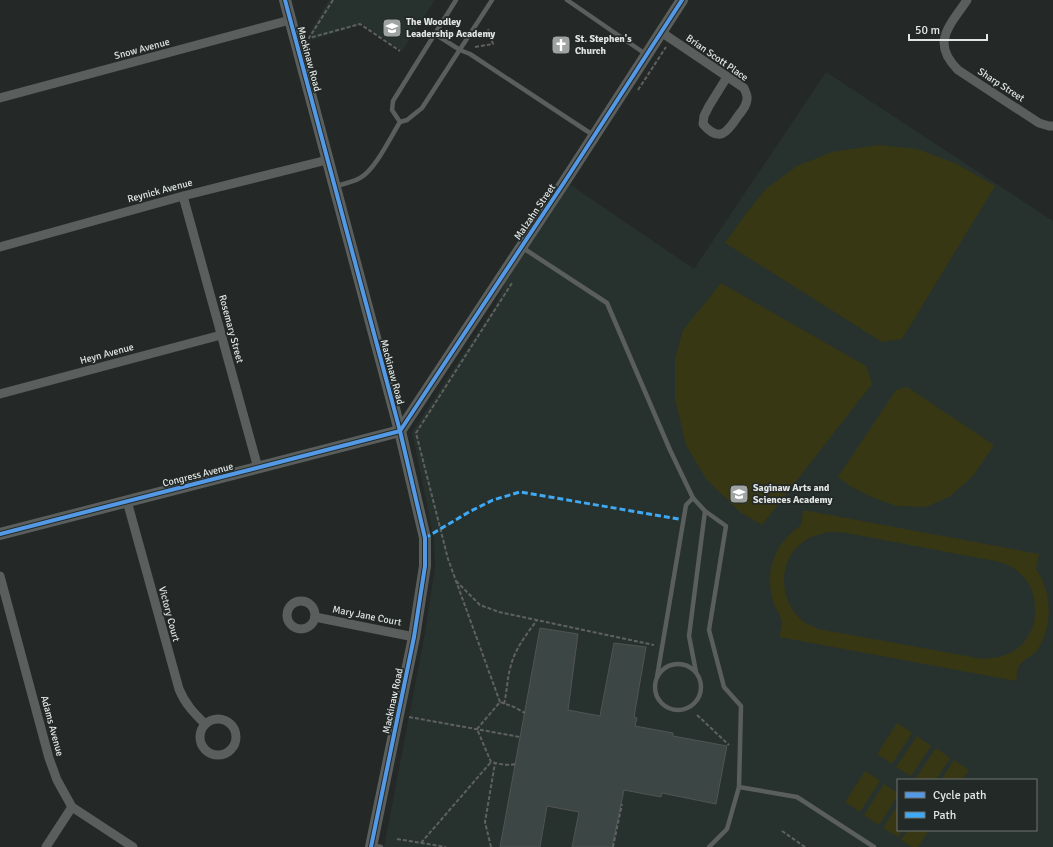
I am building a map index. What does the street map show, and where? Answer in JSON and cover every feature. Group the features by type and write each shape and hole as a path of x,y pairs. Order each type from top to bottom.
{"street":[{"name":"Mackinaw Road","path":"285,0 400,431 425,538 425,566 414,637 398,715 375,846"},
{"name":"Malzahn Street","path":"400,431 682,0"},
{"name":"Sharp Street","path":"967,0 947,31 943,41 949,62 958,70 1039,123 1053,126"},
{"name":"Snow Avenue","path":"0,98 290,20"},
{"name":"Brian Scott Place","path":"661,32 744,88 748,98 746,104 726,132 720,135 714,134 703,124 704,116 727,77"},
{"name":"Reynick Avenue","path":"0,247 183,196 327,160"},
{"name":"Rosemary Street","path":"183,196 258,468"},
{"name":"Heyn Avenue","path":"0,394 221,335"},
{"name":"Congress Avenue","path":"0,534 400,431"},
{"name":"Victory Court","path":"127,502 179,689 183,699 190,709 205,724"},
{"name":"Adams Avenue","path":"0,576 49,758 57,780 72,808 133,847"},
{"name":"Mary Jane Court","path":"315,617 414,637"},
{"path":"216,719 228,722 235,731 235,744 232,749 222,755 216,755 206,750 200,740 202,729 205,724 210,720 216,719"},
{"path":"46,847 72,808"}],"lane":[{"path":"400,122 392,110 392,101 456,0"},
{"path":"334,187 358,179 369,170 400,122 407,120 422,108 492,0"},
{"path":"567,0 647,55"},
{"path":"435,34 460,50 470,54 594,136"},
{"path":"521,247 607,303 670,450 693,498 705,511 726,526 709,630 724,687 741,706 738,787 727,829 709,847"},
{"path":"693,498 686,505 655,684 655,691 662,704 675,710 683,710 691,707 697,702 702,687 696,672 689,636 705,511"},
{"path":"657,676 662,670 675,664 682,664 690,667 696,672"},
{"path":"738,787 797,796 874,847"}],"path":[{"path":"333,0 310,38 360,24 400,51"},
{"path":"475,47 493,44 488,29"},
{"path":"638,91 667,46"},
{"path":"514,280 416,433 448,559 500,702 525,713"},
{"path":"455,579 480,605 499,612 654,645"},
{"path":"504,704 513,659 524,638 537,620"},
{"path":"477,729 500,702"},
{"path":"697,714 729,745"},
{"path":"398,715 520,737"},
{"path":"477,729 491,762"},
{"path":"491,762 510,766 515,764"},
{"path":"421,843 491,762"},
{"path":"491,847 485,822 495,763"},
{"path":"613,847 622,804"},
{"path":"782,831 805,847"},
{"path":"397,838 446,847"}],"shaded area":[{"name":"The Woodley Leadership Academy","path":"329,0 435,0 402,51 362,24 312,40 310,32"},
{"name":"Saginaw Arts and Sciences Academy","path":"826,72 1053,221 1053,847 384,847 424,638 435,567 434,539 412,432 494,308 521,247 565,181 694,269"},
{"path":"879,145 917,149 957,164 995,186 902,339 882,342 725,243 747,212 767,188 797,166 832,152"},
{"path":"721,283 866,366 872,384 762,525 740,512 706,479 686,445 675,399 675,359 683,330"},
{"path":"907,387 994,445 973,476 949,497 926,507 897,506 871,497 850,486 838,477 896,390"},
{"path":"803,510 1039,554 1036,569 1042,578 1046,589 1049,610 1046,632 1042,643 1036,652 1020,664 1016,681 779,637 782,624 773,602 770,579 771,569 778,549 784,540 801,525","holes":["829,532 841,532 1000,562 1011,567 1021,574 1028,582 1032,591 1035,601 1035,612 1031,632 1025,641 1014,651 1002,656 983,659 818,629 804,622 796,614 786,593 784,582 788,560 794,550 809,538"]},
{"path":"897,723 912,733 892,764 877,754"},
{"path":"917,736 931,746 911,776 896,767"},
{"path":"936,748 950,758 937,779 915,779"},
{"path":"954,760 969,770 963,779 942,779"},
{"path":"865,771 880,781 860,812 845,802"},
{"path":"884,784 897,792 897,797 879,825 864,815"},
{"path":"897,807 897,831 901,831 898,837 883,828"},
{"path":"907,831 928,831 918,847 912,847 901,840"}],"building":[{"path":"540,628 578,634 568,710 600,716 614,643 646,647 634,717 637,718 635,726 673,733 673,736 727,746 716,804 662,793 661,797 624,790 612,847 572,847 579,812 547,806 540,847 500,847"}],"marked path":[{"path":"425,538 469,512 493,500 520,492 679,519"}],"cycle path":[{"path":"285,0 400,431 425,538 425,566 414,637 371,847"},
{"path":"400,431 682,0"},
{"path":"0,534 400,431"}],"place":[{"name":"The Woodley Leadership Academy","path":"392,28"},
{"name":"St. Stephen's Church","path":"561,45"},
{"name":"Saginaw Arts and Sciences Academy","path":"739,494"}]}
